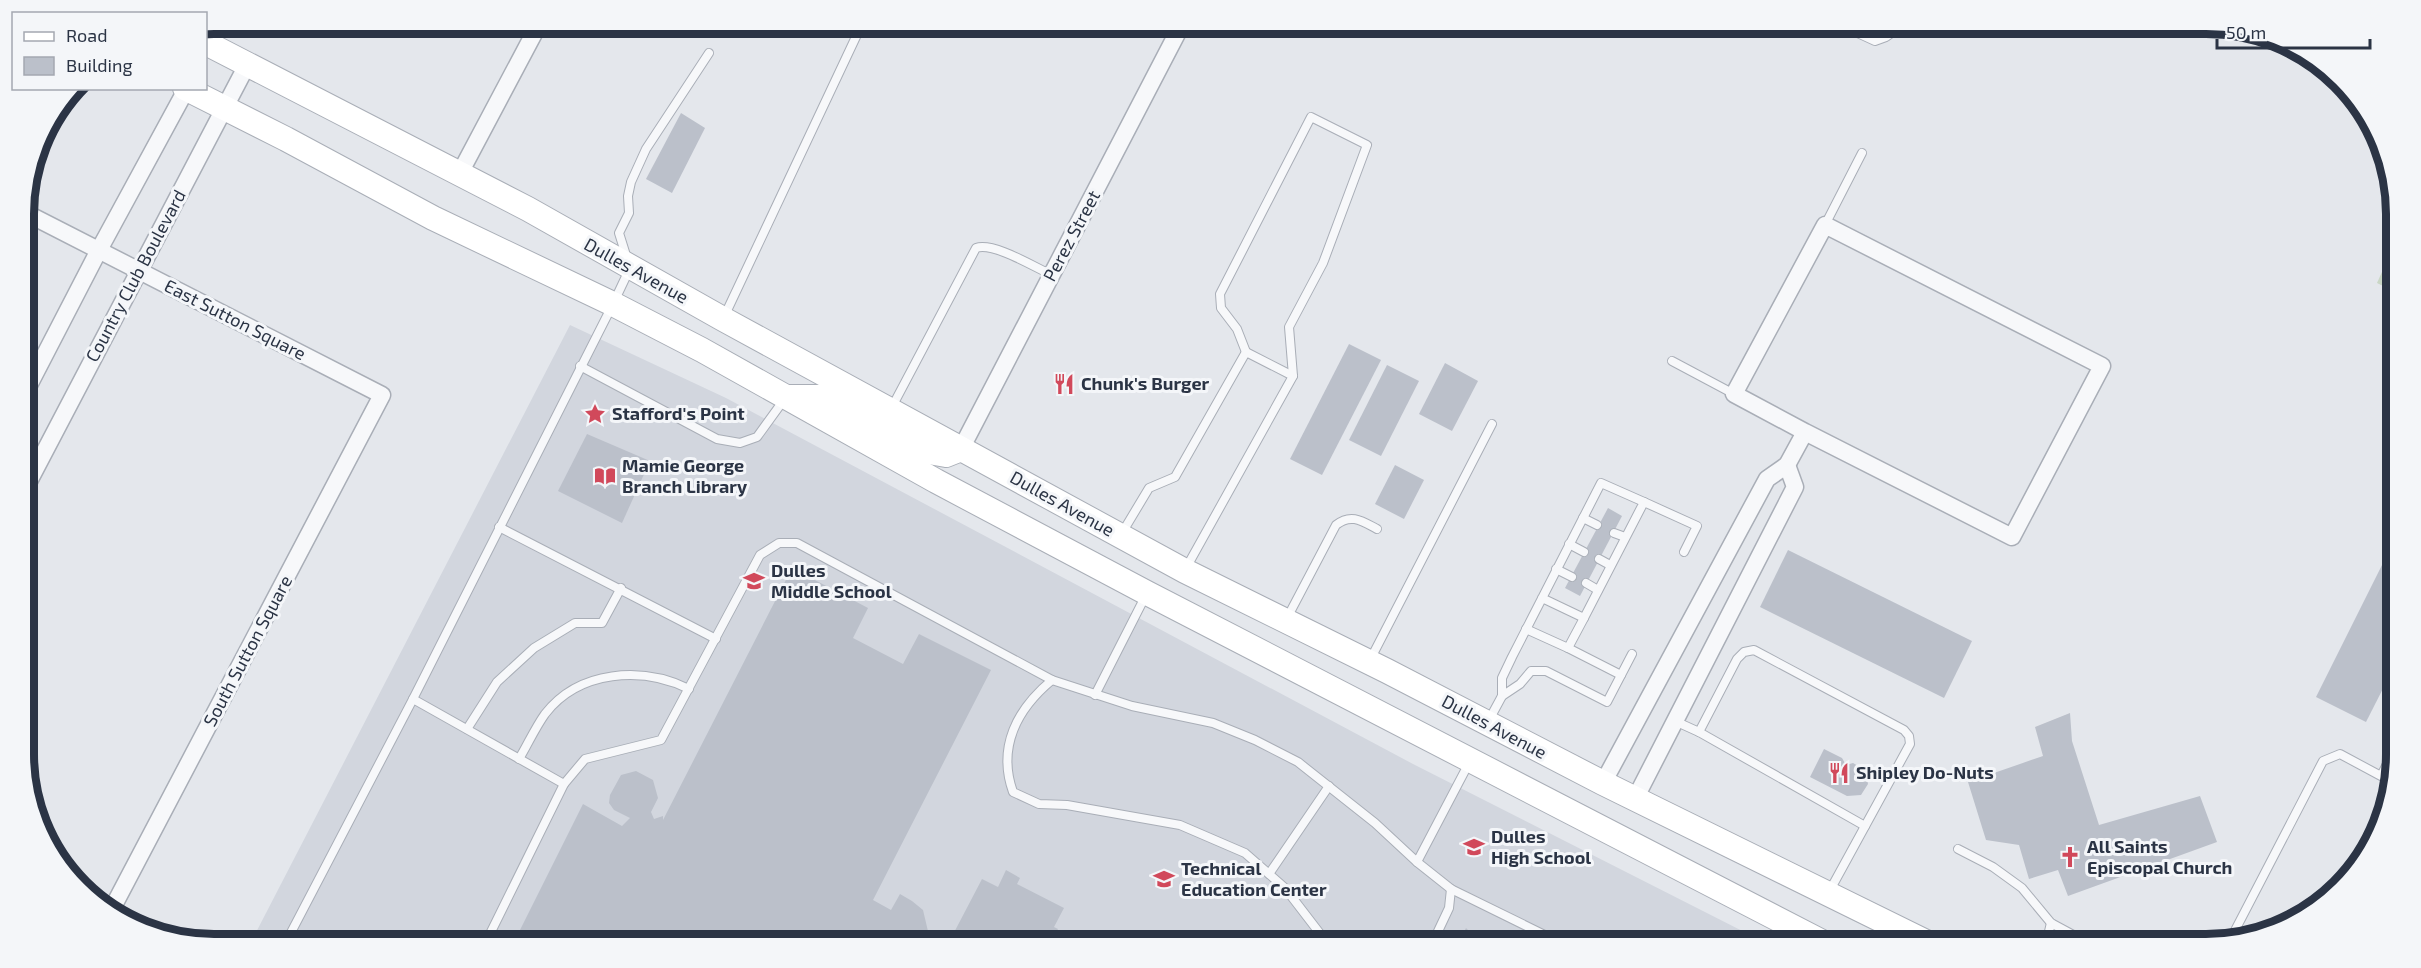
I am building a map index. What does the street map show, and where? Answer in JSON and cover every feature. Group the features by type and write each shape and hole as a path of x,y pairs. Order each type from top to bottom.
{"main road":[{"name":"Dulles Avenue","path":"207,47 460,173 1185,571 1369,662 1635,800 1909,933"},
{"name":"Dulles Avenue","path":"188,90 433,218 613,304 1147,593 1805,933"},
{"path":"786,397 824,397 923,451 946,455 961,449"}],"street":[{"path":"460,173 533,35"},
{"name":"Perez Street","path":"961,449 1176,35"},
{"name":"Country Club Boulevard","path":"35,471 247,65"},
{"path":"35,376 99,250 185,90"},
{"name":"East Sutton Square","path":"35,218 382,395"},
{"path":"1825,225 2102,366 2012,537 1734,394 1825,225"},
{"name":"South Sutton Square","path":"116,904 382,395"},
{"path":"1603,783 1767,478 1787,465 1805,432"},
{"path":"1635,800 1795,488 1787,465"}],"lane":[{"path":"723,319 857,35"},
{"path":"1862,35 1875,41 1889,35"},
{"path":"290,934 413,699 613,304 630,268 619,233 629,213 628,196 631,182 646,149 709,53"},
{"path":"1185,571 1293,376 1289,327 1323,263 1367,145 1311,117 1220,294 1221,308 1237,329 1246,352 1293,376"},
{"path":"1825,225 1862,153"},
{"path":"890,410 976,248 982,246 996,249 1052,275"},
{"path":"1120,536 1149,488 1175,477 1246,352"},
{"path":"1672,361 1734,394"},
{"path":"580,366 717,439 741,443 758,437 786,397"},
{"path":"1369,662 1492,424"},
{"path":"1502,696 1502,678 1601,483 1697,526 1684,552"},
{"path":"1568,648 1644,502"},
{"path":"1583,518 1597,525"},
{"path":"1286,621 1336,525 1344,519 1357,519 1377,529"},
{"path":"499,527 716,639"},
{"path":"1614,533 1624,537"},
{"path":"490,934 564,784 585,759 661,740 760,555 779,543 797,543 1052,680 1132,706 1213,723 1298,762 1451,889 1541,933"},
{"path":"1569,544 1584,552"},
{"path":"1599,559 1610,565"},
{"path":"1556,569 1572,577"},
{"path":"1586,583 1598,590"},
{"path":"467,729 497,682 534,648 575,623 602,623 621,588"},
{"path":"1095,695 1147,593"},
{"path":"1542,598 1584,618"},
{"path":"1526,628 1621,675"},
{"path":"1699,732 1737,659 1744,652 1754,650 1904,730 1910,744 1829,893"},
{"path":"1487,723 1502,696 1520,684 1531,671 1546,672 1607,702 1632,654"},
{"path":"519,759 546,713 578,687 609,675 671,680 689,689"},
{"path":"1052,680 1034,695 1020,713 1016,723 1009,744 1006,773 1013,792 1039,804 1067,805 1180,825 1245,853 1285,888 1320,933"},
{"path":"413,699 564,784"},
{"path":"1677,722 1699,732 1865,826"},
{"path":"2235,931 2323,761 2340,754 2381,776 2385,767"},
{"path":"1418,862 1471,760"},
{"path":"1269,874 1329,786"},
{"path":"1958,849 1993,867 2022,888 2051,923 2070,933"},
{"path":"1437,933 1449,908 1451,889"},
{"path":"2049,933 2051,923"}],"shaded area":[{"name":"Dulles Middle School","path":"570,325 726,398 1413,764 1747,933 255,934"}],"green space":[{"path":"2386,263 2386,285 2385,287 2377,283"}],"building":[{"path":"681,113 705,128 672,193 646,179"},
{"path":"1349,344 1381,360 1322,475 1290,459"},
{"path":"1445,363 1478,381 1452,431 1419,414"},
{"path":"1387,365 1419,381 1381,456 1349,440"},
{"name":"Mamie George Branch Library","path":"587,434 650,461 622,523 558,491"},
{"path":"1395,465 1424,480 1404,519 1375,504"},
{"path":"1608,508 1622,516 1580,596 1565,588"},
{"path":"1788,550 1972,641 1944,698 1760,607"},
{"path":"2386,557 2386,683 2366,722 2316,697"},
{"path":"792,568 868,608 853,638 903,664 919,634 991,670 873,900 891,910 900,894 912,901 923,910 929,934 518,934 583,804 622,826 630,818 614,810 609,803 610,795 621,775 636,771 653,780 658,798 651,812 654,819 663,816 663,820"},
{"path":"2070,713 2072,741 2099,825 2200,796 2217,842 2068,896 2058,870 2029,879 2019,845 1986,840 1968,782 2043,756 2035,727"},
{"name":"Shipley Do-Nuts","path":"1824,749 1842,758 1846,765 1853,763 1865,770 1868,784 1861,795 1847,796 1810,777"},
{"path":"1006,870 1020,878 1017,884 1064,908 1054,927 1058,929 1056,934 953,934 982,879 998,887"}],"place":[{"name":"Chunk's Burger","path":"1064,384"},
{"name":"Stafford's Point","path":"595,414"},
{"name":"Mamie George Branch Library","path":"605,476"},
{"name":"Dulles Middle School","path":"754,581"},
{"name":"Shipley Do-Nuts","path":"1839,773"},
{"name":"Dulles High School","path":"1474,847"},
{"name":"All Saints Episcopal Church","path":"2070,857"},
{"name":"Technical Education Center","path":"1164,879"}]}
